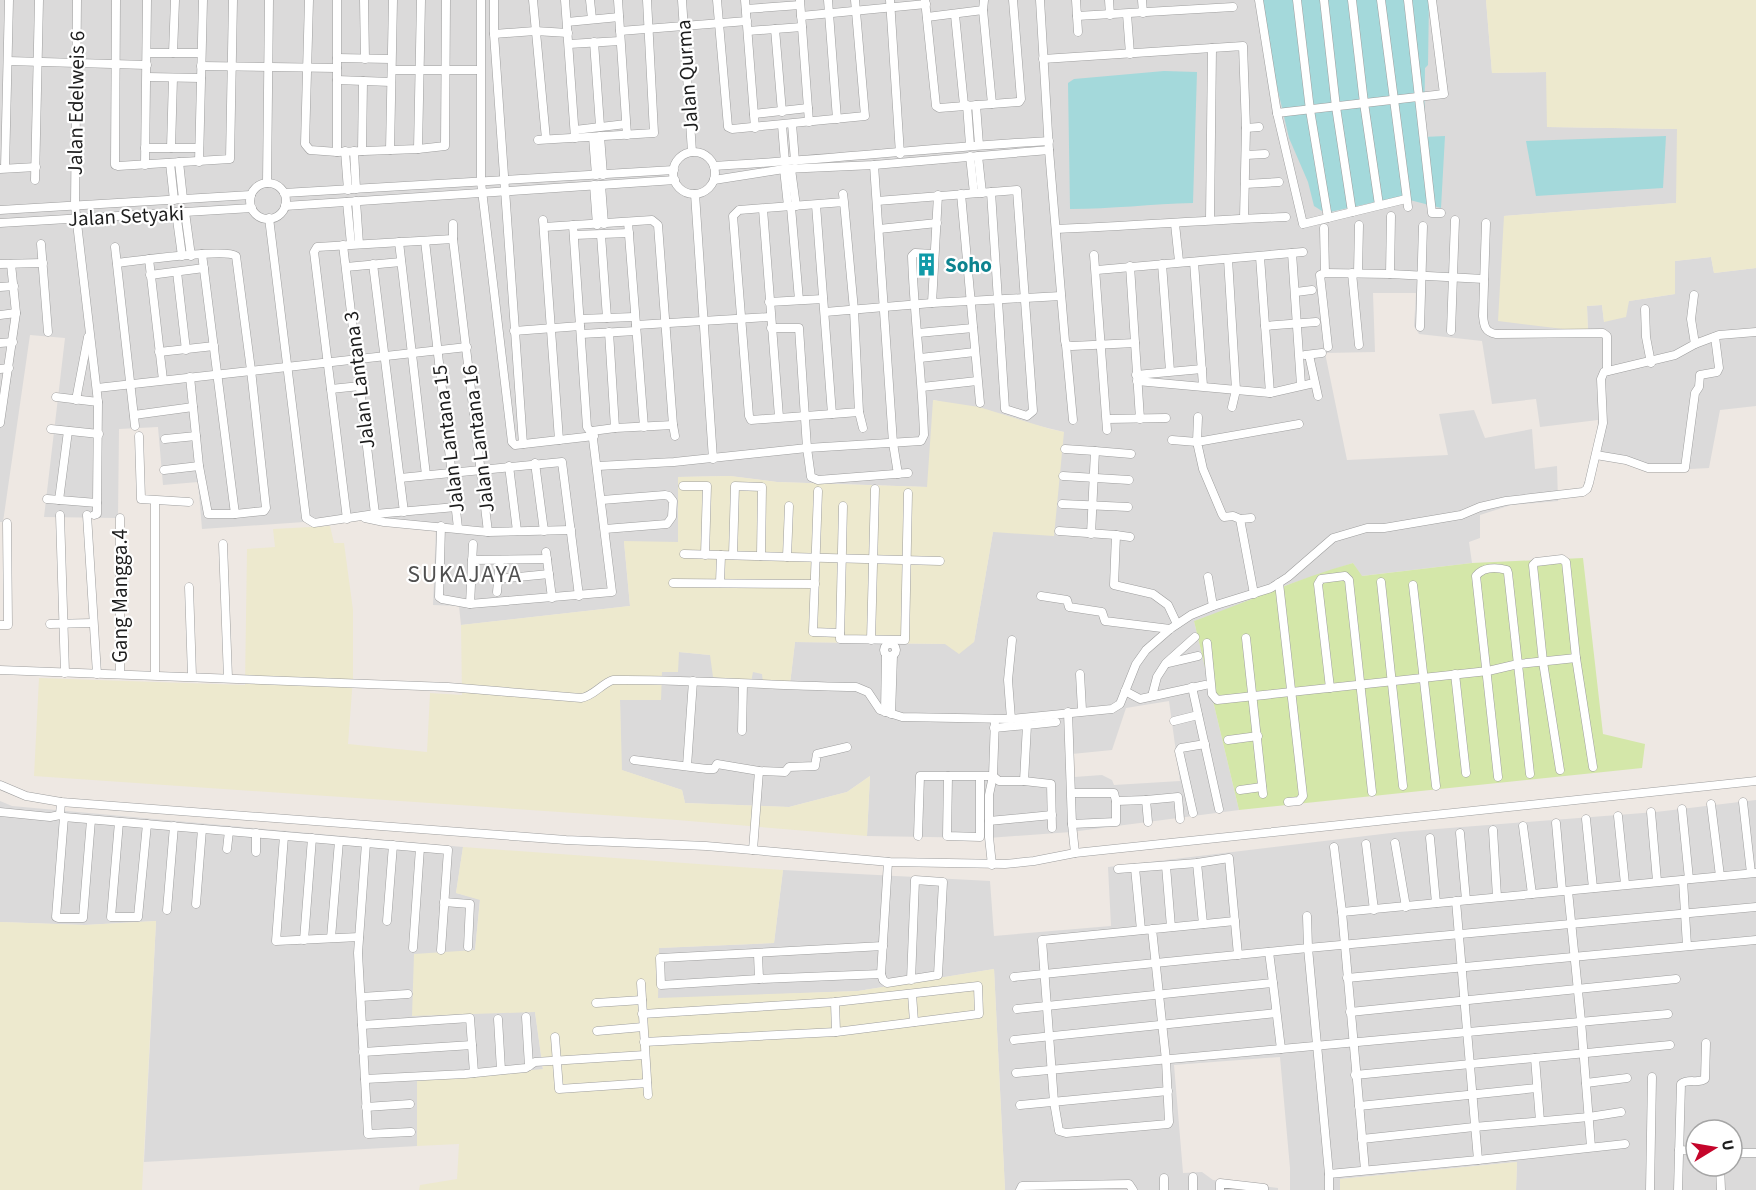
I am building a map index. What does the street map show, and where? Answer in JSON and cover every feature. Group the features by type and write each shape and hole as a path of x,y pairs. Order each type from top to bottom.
{"street":[{"path":"9,0 4,49 8,61 4,76 3,169 36,167"},
{"path":"35,180 39,0"},
{"name":"Jalan Edelweis 6","path":"77,0 75,206 97,388 99,434 97,514 90,515 97,674"},
{"path":"116,0 115,165 118,166 228,160 231,156 233,0"},
{"path":"145,165 147,0"},
{"path":"173,53 175,0"},
{"path":"199,162 203,0"},
{"path":"267,183 269,0"},
{"path":"309,0 305,144 310,150 350,151 445,149 446,0"},
{"path":"337,0 337,80 350,151 352,189"},
{"path":"364,0 365,59"},
{"path":"390,150 393,0"},
{"path":"418,149 421,0"},
{"path":"482,0 481,182 512,442 515,445 559,440 615,428 673,425"},
{"path":"494,0 504,191 523,444"},
{"path":"533,0 542,139 575,134 600,126 626,124"},
{"path":"566,0 575,134"},
{"path":"590,0 592,19"},
{"path":"618,0 627,135"},
{"path":"575,134 596,137 651,134 656,130 647,0"},
{"name":"Jalan Qurma","path":"682,0 692,152"},
{"path":"717,0 728,127 732,129 863,117 866,114 855,0"},
{"path":"745,0 755,128"},
{"path":"828,0 837,119"},
{"path":"984,0 992,104"},
{"path":"801,16 856,11 891,4 925,2 936,106 939,108 1019,102 1022,98 1013,0"},
{"path":"1040,0 1049,146 1073,420"},
{"path":"1076,0 1078,32"},
{"path":"1109,0 1110,15"},
{"path":"1142,0 1143,13"},
{"path":"1176,0 1177,10"},
{"path":"1259,0 1277,113 1303,224 1379,205 1407,203 1381,0"},
{"path":"1297,0 1310,110 1328,218"},
{"path":"1324,0 1336,107 1352,212"},
{"path":"1352,0 1379,205"},
{"path":"1408,0 1432,213 1441,213"},
{"path":"1277,113 1444,94 1432,0"},
{"path":"746,9 772,3 800,2 809,122"},
{"path":"891,4 901,163"},
{"path":"1077,16 1177,10 1208,4 1233,7"},
{"path":"927,17 983,10"},
{"path":"1127,14 1130,54"},
{"path":"955,15 974,145"},
{"path":"567,22 619,17"},
{"path":"620,31 747,21"},
{"path":"748,31 802,27"},
{"path":"775,29 782,112"},
{"path":"494,34 535,31 568,33"},
{"path":"569,44 621,41"},
{"path":"594,42 600,126"},
{"path":"1043,59 1241,45 1244,48 1246,128 1244,219"},
{"path":"1210,219 1212,48"},
{"path":"147,53 201,53"},
{"path":"337,58 392,59"},
{"path":"8,61 147,65"},
{"path":"201,66 337,68"},
{"path":"392,70 480,70"},
{"path":"147,77 201,78"},
{"path":"171,147 173,78"},
{"path":"337,80 391,82"},
{"path":"350,151 363,81"},
{"path":"754,114 808,108"},
{"path":"782,124 789,165 799,300"},
{"path":"789,165 792,124"},
{"path":"1246,128 1259,127"},
{"path":"596,137 599,175"},
{"path":"714,180 789,165 899,151 974,145 1049,146"},
{"path":"714,166 874,165 974,156 1049,146"},
{"path":"145,148 199,148"},
{"path":"692,152 705,155 714,166 714,180 708,188 695,194 682,190 675,180 674,170 680,158 692,152"},
{"path":"1245,155 1265,154"},
{"path":"974,156 978,193"},
{"path":"179,162 179,199"},
{"path":"170,163 179,199"},
{"path":"874,165 893,443 898,474"},
{"path":"284,193 674,170"},
{"path":"285,206 675,180"},
{"path":"1245,184 1280,182"},
{"path":"267,183 276,184 284,193 285,206 278,216 269,218 261,217 252,208 251,195 259,185 267,183"},
{"path":"598,185 600,225"},
{"path":"877,201 991,192 1014,188 1018,192 1033,411 1027,416 1005,409 991,192"},
{"path":"695,194 713,459"},
{"path":"961,194 980,403"},
{"path":"0,210 251,195"},
{"path":"932,303 938,195"},
{"path":"859,412 756,420 749,418 733,216 740,210 816,205 844,198 854,310 859,412 863,428"},
{"path":"351,244 356,201"},
{"path":"347,202 351,244"},
{"path":"816,205 832,414"},
{"name":"Jalan Setyaki","path":"0,223 252,208"},
{"path":"763,209 779,417"},
{"path":"185,212 191,256"},
{"path":"176,213 182,256"},
{"path":"1390,273 1391,216"},
{"path":"1056,229 1175,224 1210,219 1286,217"},
{"path":"269,218 306,518 314,523 375,514 456,507"},
{"path":"559,440 543,223 600,225 652,220 658,225 675,436"},
{"path":"1451,331 1455,220"},
{"path":"628,222 644,427"},
{"path":"879,229 937,223"},
{"name":"Jalan Lantana 16","path":"453,224 489,532"},
{"path":"1175,224 1179,261"},
{"path":"1486,224 1484,327 1490,333 1604,333 1607,336 1607,371"},
{"path":"441,526 439,597 442,599 470,604 579,596 613,590 593,434 587,427 573,225"},
{"path":"1359,225 1355,273 1359,345"},
{"path":"1420,327 1423,226"},
{"path":"1324,228 1324,273"},
{"path":"574,235 601,236 629,233"},
{"path":"601,236 607,318"},
{"path":"347,519 314,252 317,248 351,244 453,239"},
{"name":"Jalan Lantana 15","path":"425,241 458,528"},
{"path":"399,242 426,475"},
{"path":"41,244 48,332"},
{"name":"Jalan Lantana 3","path":"351,244 346,267 375,514"},
{"path":"115,247 135,426"},
{"path":"117,263 230,252 236,256 251,370 266,509 264,511 208,514 199,466 190,377"},
{"path":"1097,270 1179,261 1194,262 1303,252"},
{"path":"598,466 713,459 807,448 923,439 922,387 912,256 915,253 934,254"},
{"path":"1292,253 1301,385"},
{"path":"202,254 235,514"},
{"path":"1094,255 1097,270 1107,430"},
{"path":"1260,257 1270,393"},
{"path":"149,259 163,380"},
{"path":"1228,259 1236,390 1232,407"},
{"path":"0,264 43,262"},
{"path":"346,267 401,262"},
{"path":"1194,262 1203,386"},
{"path":"0,423 16,313 11,264"},
{"path":"373,264 404,512"},
{"path":"1162,264 1170,371"},
{"path":"1130,266 1140,419"},
{"path":"150,275 204,268"},
{"path":"177,272 186,350"},
{"path":"1299,356 1325,350 1320,275 1324,273 1390,273 1484,279"},
{"path":"0,288 14,286"},
{"path":"1296,292 1312,290"},
{"path":"1694,295 1691,319 1695,344"},
{"path":"825,312 998,298 1061,296"},
{"path":"769,302 823,298"},
{"path":"1645,309 1646,337 1651,363"},
{"path":"0,315 16,313"},
{"path":"580,326 609,332 635,325 770,317"},
{"path":"514,330 580,326 607,318 635,325"},
{"path":"1265,326 1316,322"},
{"path":"76,400 90,328"},
{"path":"771,328 799,328 810,475 814,479 908,474"},
{"path":"918,333 973,328"},
{"path":"609,332 615,428"},
{"path":"995,723 1011,719 1026,721 1068,712 1117,707 1136,664 1146,650 1173,626 1213,606 1254,594 1279,583 1333,538 1358,529 1431,521 1461,515 1480,507 1506,501 1583,492 1587,489 1603,423 1600,379 1607,371 1651,363 1715,337 1756,332"},
{"path":"1596,455 1626,460 1648,468 1685,468 1695,393 1700,375 1719,370 1715,337"},
{"path":"0,343 13,342"},
{"path":"1066,345 1135,343"},
{"path":"159,352 214,346"},
{"path":"97,388 467,347"},
{"path":"920,358 975,352"},
{"path":"1309,355 1318,396"},
{"path":"0,369 9,368"},
{"path":"1137,378 1170,371 1202,369"},
{"path":"1137,378 1270,393 1314,383"},
{"path":"922,387 977,381"},
{"path":"331,388 360,386"},
{"path":"56,397 98,402"},
{"path":"134,415 193,407"},
{"path":"1198,417 1197,442 1203,470 1222,514 1227,518 1233,516 1240,519 1251,518"},
{"path":"1107,419 1166,418"},
{"path":"1172,440 1197,442 1299,424"},
{"path":"51,429 99,434"},
{"path":"59,500 68,431"},
{"path":"139,436 141,498 143,501 189,502"},
{"path":"165,439 196,436"},
{"path":"1065,448 1131,454"},
{"path":"1091,534 1095,451"},
{"path":"400,478 562,462 579,596"},
{"path":"535,463 544,531"},
{"path":"164,470 199,466"},
{"path":"509,466 517,531"},
{"path":"1063,476 1129,480"},
{"path":"683,486 707,486 705,555"},
{"path":"733,555 735,486 762,487 761,556"},
{"path":"872,640 875,489"},
{"path":"818,491 813,632 840,633"},
{"path":"843,506 840,639 897,643 905,640 908,494"},
{"path":"602,501 664,495 669,496 673,501 672,517 667,524 605,529"},
{"path":"47,499 97,503"},
{"path":"155,501 155,675"},
{"path":"1062,504 1128,507"},
{"path":"787,557 789,506"},
{"path":"60,515 65,673"},
{"path":"361,516 384,522 489,532 571,530"},
{"name":"Gang Mangga.4","path":"120,518 120,674"},
{"path":"1240,519 1254,594"},
{"path":"0,625 8,625 7,523"},
{"path":"1059,531 1130,537"},
{"path":"1116,535 1114,585 1153,594 1168,605 1173,626"},
{"path":"223,544 228,678"},
{"path":"470,604 473,544"},
{"path":"684,554 940,561"},
{"path":"720,583 721,555"},
{"path":"472,560 547,556 552,598"},
{"path":"1560,770 1543,662 1533,565 1536,562 1562,559 1566,562 1576,658 1593,767"},
{"path":"497,592 500,560"},
{"path":"1498,777 1476,576 1479,572 1492,568 1507,570 1508,573 1530,774"},
{"path":"497,579 549,574"},
{"path":"1330,688 1317,584 1322,579 1345,576 1349,580 1372,792"},
{"path":"1208,577 1213,606"},
{"path":"1381,582 1403,786"},
{"path":"673,583 815,584"},
{"path":"1279,583 1303,796 1299,801 1288,802"},
{"path":"1413,585 1436,786"},
{"path":"189,587 192,676"},
{"path":"1041,596 1066,600 1068,607 1102,612 1105,621 1173,626"},
{"path":"50,624 93,623"},
{"path":"1152,696 1157,677 1166,663 1195,637"},
{"path":"1240,790 1263,790 1246,638"},
{"path":"1011,719 1008,680 1012,640"},
{"path":"885,642 883,649 890,655"},
{"path":"890,655 896,651 897,643"},
{"path":"1207,643 1214,698 1217,700 1488,671 1518,664 1576,658"},
{"path":"888,713 890,655"},
{"path":"1166,663 1198,656"},
{"path":"0,670 448,687 581,698 594,693 606,682 613,680 693,681 863,689 868,692 877,707 902,717 995,723 1056,722"},
{"path":"1080,674 1082,710"},
{"path":"1455,674 1466,773"},
{"path":"687,766 693,681"},
{"path":"742,731 743,684"},
{"path":"1125,692 1140,699 1204,685"},
{"path":"1192,687 1219,809"},
{"path":"1068,712 1072,824 1076,853"},
{"path":"1174,721 1198,715"},
{"path":"1024,781 1026,721"},
{"path":"992,865 989,795 993,776 995,723"},
{"path":"1228,740 1258,736"},
{"path":"1193,813 1179,752 1181,748 1205,744"},
{"path":"634,760 714,770 718,764 759,771 785,772 789,767 814,766 817,754 847,747"},
{"path":"753,846 759,771"},
{"path":"918,836 920,776 993,776 999,781 1051,784 1052,828"},
{"path":"948,776 947,836 980,837 980,777"},
{"path":"0,785 26,796 61,802 566,840 753,846 888,862 992,865 1034,861 1076,853 1756,781"},
{"path":"1071,793 1114,793 1116,801 1116,822 1072,824"},
{"path":"1116,801 1178,797 1180,819"},
{"path":"1146,800 1148,822"},
{"path":"61,802 56,917 58,918 83,918 91,820"},
{"path":"1342,912 1754,873 1743,802"},
{"path":"1711,804 1720,876"},
{"path":"1682,809 1688,946"},
{"path":"0,812 448,850 441,950"},
{"path":"1651,812 1657,881"},
{"path":"989,821 1052,814"},
{"path":"1618,816 1625,884"},
{"path":"1586,819 1593,888"},
{"path":"119,822 111,917 138,917 147,824"},
{"path":"1556,823 1575,958 1591,1147"},
{"path":"167,909 174,826"},
{"path":"1523,826 1532,894"},
{"path":"196,904 202,829"},
{"path":"227,849 229,831"},
{"path":"1493,831 1497,897"},
{"path":"256,833 256,852"},
{"path":"1461,833 1466,900"},
{"path":"284,836 276,941 358,937"},
{"path":"304,940 312,838"},
{"path":"1430,838 1436,903"},
{"path":"331,938 339,841"},
{"path":"366,843 358,937 358,967 368,1134 411,1132"},
{"path":"1395,843 1406,907"},
{"path":"1366,844 1374,910"},
{"path":"387,921 393,845"},
{"path":"1334,847 1365,1170"},
{"path":"413,948 420,848"},
{"path":"1118,869 1197,863 1229,858 1238,955"},
{"path":"888,862 881,974 887,983 911,980 938,975 943,882 915,880 911,980"},
{"path":"1197,863 1203,924"},
{"path":"1166,866 1171,927"},
{"path":"1135,868 1141,930"},
{"path":"1456,901 1478,1160"},
{"path":"444,902 470,904 468,947"},
{"path":"1014,977 1044,972 1756,907"},
{"path":"1307,916 1329,1190"},
{"path":"1152,929 1170,1120 1167,1124 1062,1132 1057,1129 1054,1102 1041,943 1044,939 1235,921"},
{"path":"1347,978 1756,940"},
{"path":"881,974 661,985 660,958 883,946"},
{"path":"1269,952 1281,1049"},
{"path":"758,954 759,979"},
{"path":"1350,1012 1676,979"},
{"path":"641,983 648,1095"},
{"path":"1017,1008 1159,996 1273,983"},
{"path":"642,1014 835,1002 978,986 979,1014 836,1032 644,1042"},
{"path":"361,997 408,994"},
{"path":"912,994 914,1022"},
{"path":"596,1004 642,1000"},
{"path":"835,1002 836,1032"},
{"path":"1014,1040 1276,1012"},
{"path":"1016,1073 1668,1014"},
{"path":"526,1017 529,1066"},
{"path":"362,1025 470,1018 474,1073"},
{"path":"498,1019 501,1070"},
{"path":"597,1030 643,1027"},
{"path":"555,1037 559,1089 647,1083"},
{"path":"1678,1190 1681,1084 1704,1079 1706,1043"},
{"path":"363,1052 472,1045"},
{"path":"1355,1075 1670,1045"},
{"path":"365,1079 474,1073 529,1066 535,1062 645,1055"},
{"path":"1535,1058 1540,1121"},
{"path":"1650,1190 1652,1077"},
{"path":"1586,1083 1627,1078"},
{"path":"1359,1106 1537,1088"},
{"path":"1020,1106 1168,1091"},
{"path":"366,1107 410,1104"},
{"path":"1362,1139 1621,1112"},
{"path":"1329,1174 1625,1144"},
{"path":"1679,1150 1684,1150"},
{"path":"1193,1177 1193,1190"},
{"path":"1164,1178 1164,1190"},
{"path":"1220,1190 1220,1183 1248,1188 1264,1188 1264,1190"},
{"path":"1020,1190 1022,1186 1129,1184 1133,1190"}],"shaded area":[{"path":"0,0 1486,0 1492,73 1547,72 1547,127 1677,129 1677,203 1504,216 1588,332 1587,306 1602,305 1604,322 1629,301 1675,294 1675,261 1711,257 1714,273 1756,268 1756,406 1720,410 1709,468 1654,471 1596,456 1598,420 1540,427 1536,399 1492,404 1482,341 1419,334 1414,326 1416,293 1373,293 1375,352 1325,353 1347,460 1448,455 1439,414 1474,410 1485,438 1532,429 1535,469 1557,466 1558,501 1511,505 1480,515 1480,538 1469,542 1472,563 1361,576 1353,563 1284,586 1194,621 1239,810 1071,832 988,838 867,836 870,776 847,792 789,807 685,803 682,790 621,770 620,700 662,672 679,652 710,655 790,684 795,642 945,644 974,642 993,532 1064,432 934,400 928,487 777,482 730,476 678,477 678,542 624,542 630,606 461,625 459,606 433,605 436,526 361,518 202,529 198,482 163,485 158,427 119,429 118,518 44,517 65,338 30,335 3,522 0,522","holes":["1169,701 1180,781 1114,785 1112,780 1102,775 1074,777 1072,754 1112,750 1126,708"]},
{"path":"1486,0 1756,0 1756,268 1714,273 1711,257 1675,261 1675,294 1629,301 1626,317 1604,322 1602,305 1587,306 1588,332 1498,321 1504,216 1676,203 1677,129 1547,127 1546,72 1492,73"},
{"path":"933,400 979,407 1064,432 1054,536 993,532 974,642 959,654 945,644 795,642 790,684 763,683 762,674 753,672 751,682 713,677 710,655 679,652 678,672 662,672 661,700 620,700 622,770 682,790 685,803 789,807 847,792 870,776 867,836 677,820 34,776 39,678 245,685 247,549 275,547 273,529 330,526 334,543 344,543 353,610 353,678 348,744 427,752 430,693 462,695 461,625 630,606 624,541 678,542 678,477 730,476 777,482 927,487"},
{"path":"1756,800 1756,1190 1516,1190 1517,1162 1340,1179 1340,1190 1290,1190 1280,1057 1174,1065 1183,1173 1202,1172 1213,1180 1278,1188 1278,1190 1005,1190 994,969 858,991 658,999 658,948 774,943 783,870 990,881 994,936 1111,926 1108,867 1399,832 1656,812"},
{"path":"0,801 12,806 463,847 456,893 480,899 475,951 535,1012 543,1070 417,1081 417,1146 144,1162 156,921 85,925 0,922"},
{"path":"463,847 783,870 774,943 659,948 658,998 858,991 994,969 1005,1190 419,1190 420,1185 457,1179 459,1144 417,1146 417,1081 543,1069 535,1012 412,1016 414,954 475,950 480,900 456,893"},
{"path":"156,921 142,1190 0,1190 0,922 85,925"},
{"path":"1517,1162 1516,1190 1340,1190 1340,1179"}],"green space":[{"path":"1583,558 1603,734 1645,744 1642,768 1239,810 1194,621 1353,563 1362,576 1472,563"}],"water":[{"path":"1259,0 1429,0 1424,137 1445,136 1441,208 1398,197 1330,212 1322,211 1314,206 1308,182 1289,138 1258,5"},
{"path":"1164,71 1197,72 1193,203 1070,209 1068,83 1074,79"},
{"path":"1666,136 1663,188 1536,196 1526,141"}],"place":[{"name":"Soho","path":"927,265"}],"district":[{"name":"SUKAJAYA","path":"465,574"}]}
